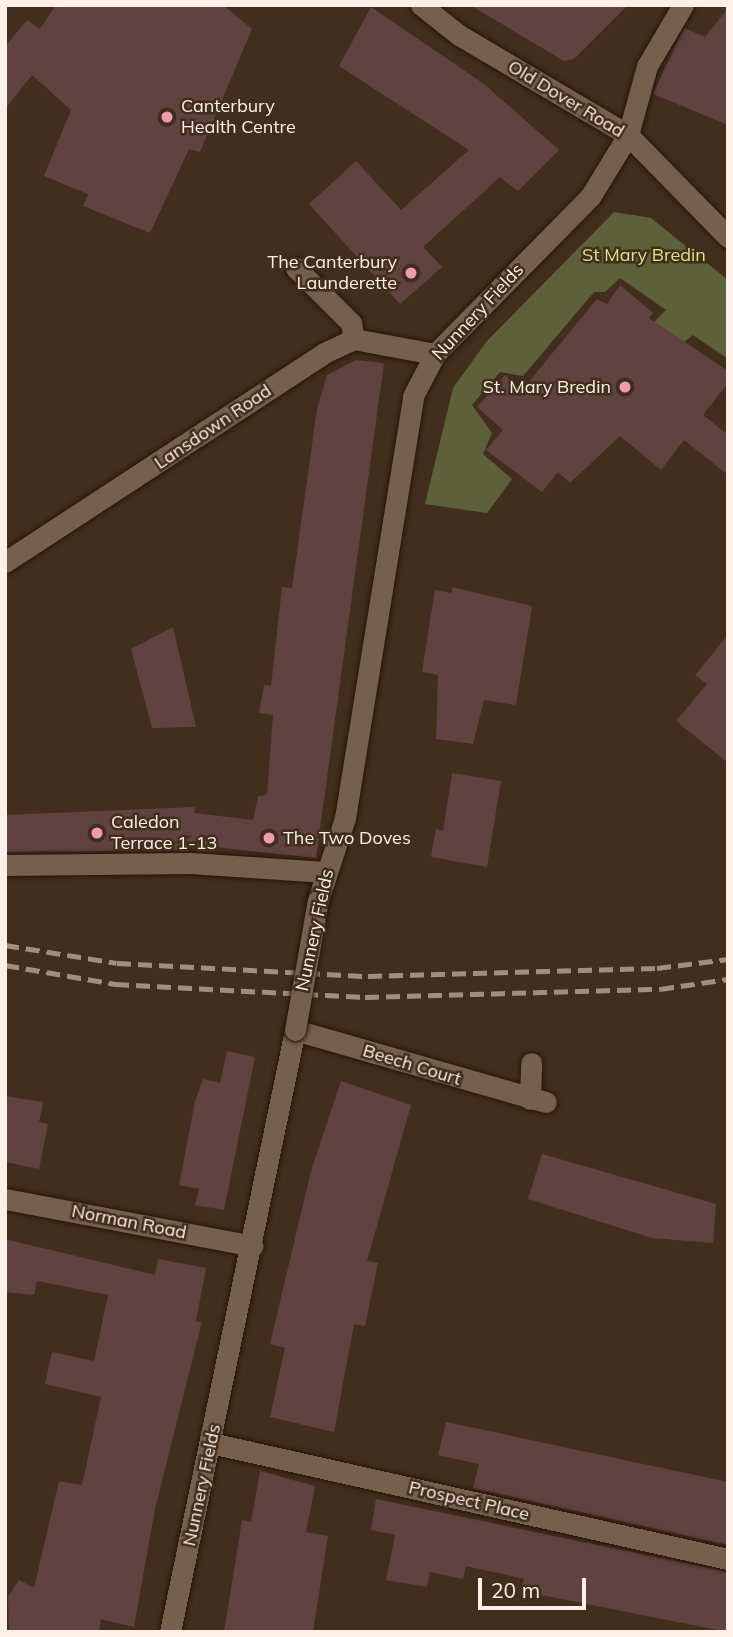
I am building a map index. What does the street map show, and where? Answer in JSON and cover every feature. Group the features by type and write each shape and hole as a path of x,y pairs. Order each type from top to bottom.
{"street":[{"name":"Old Dover Road","path":"421,5 459,35 628,135 728,237"},
{"name":"Nunnery Fields","path":"170,1632 253,1246 318,900 345,818 413,396 435,354 590,197 628,135 647,66 683,5"},
{"path":"296,268 351,323 354,339 435,354"},
{"name":"Lansdown Road","path":"5,562 354,339"},
{"path":"5,865 190,863 326,872"},
{"name":"Beech Court","path":"295,1030 538,1101 531,1063"},
{"name":"Norman Road","path":"5,1199 253,1246"},
{"name":"Prospect Place","path":"211,1443 728,1559"}],"green space":[{"name":"St Mary Bredin","path":"614,212 651,218 728,280 728,359 693,335 674,350 648,328 666,310 620,278 605,292 594,292 523,376 500,372 472,405 492,433 483,454 512,479 487,513 425,504 453,388 487,341"}],"building":[{"name":"Canterbury Health Centre","path":"56,5 223,5 252,29 200,152 189,149 150,233 83,206 88,194 44,176 71,110 32,75 5,109 5,47 27,20 40,29"},
{"path":"470,5 628,5 574,59 564,61"},
{"path":"371,7 484,84 559,150 518,191 500,177 423,247 442,267 400,304 309,204 356,161 401,210 469,150 339,66"},
{"path":"728,8 728,125 653,94 684,28 705,37"},
{"name":"St. Mary Bredin","path":"620,285 653,313 649,318 728,371 728,383 703,415 728,435 728,475 684,440 661,470 620,436 570,483 558,472 542,492 486,450 503,430 477,407 505,375 522,390 597,299 607,304"},
{"path":"356,360 384,363 316,858 185,844 184,850 5,852 5,815 195,807 194,813 253,820 258,796 267,795 273,715 259,713 264,685 271,686 282,587 292,588 317,409 327,375"},
{"path":"452,587 532,606 516,705 484,700 473,744 436,739 438,675 422,672 435,590 452,593"},
{"path":"173,627 196,727 152,728 131,649"},
{"path":"728,635 728,763 676,721 707,684 695,675"},
{"path":"452,773 501,781 487,867 431,857 436,829 443,831"},
{"path":"227,1051 255,1057 224,1210 195,1205 199,1189 179,1185 195,1101 203,1079 220,1083"},
{"path":"341,1081 411,1105 367,1261 378,1263 365,1326 354,1324 334,1432 270,1417 285,1348 270,1344 311,1171"},
{"path":"5,1096 43,1102 39,1122 48,1124 39,1169 5,1162"},
{"path":"542,1154 716,1204 713,1243 652,1238 528,1199"},
{"path":"5,1239 155,1275 158,1259 206,1268 196,1321 202,1322 155,1509 134,1627 101,1619 99,1632 9,1632 8,1597 19,1580 34,1588 59,1481 82,1485 101,1397 45,1384 52,1352 94,1361 108,1295 37,1281 34,1295 5,1292"},
{"path":"446,1422 728,1482 728,1545 473,1488 479,1464 438,1455"},
{"path":"260,1471 315,1486 306,1532 328,1536 313,1632 224,1632 242,1520 251,1522"},
{"path":"376,1499 728,1572 728,1632 521,1591 524,1579 466,1566 463,1579 430,1572 427,1587 386,1580 395,1535 371,1530"}],"railway":[{"path":"5,945 117,963 368,976 657,968 728,959"},
{"path":"5,965 115,984 365,997 660,989 728,979"}],"place":[{"name":"Canterbury Health Centre","path":"167,117"},
{"name":"The Canterbury Launderette","path":"411,273"},
{"name":"St. Mary Bredin","path":"625,387"},
{"name":"Caledon Terrace 1-13","path":"97,833"},
{"name":"The Two Doves","path":"269,838"}]}
